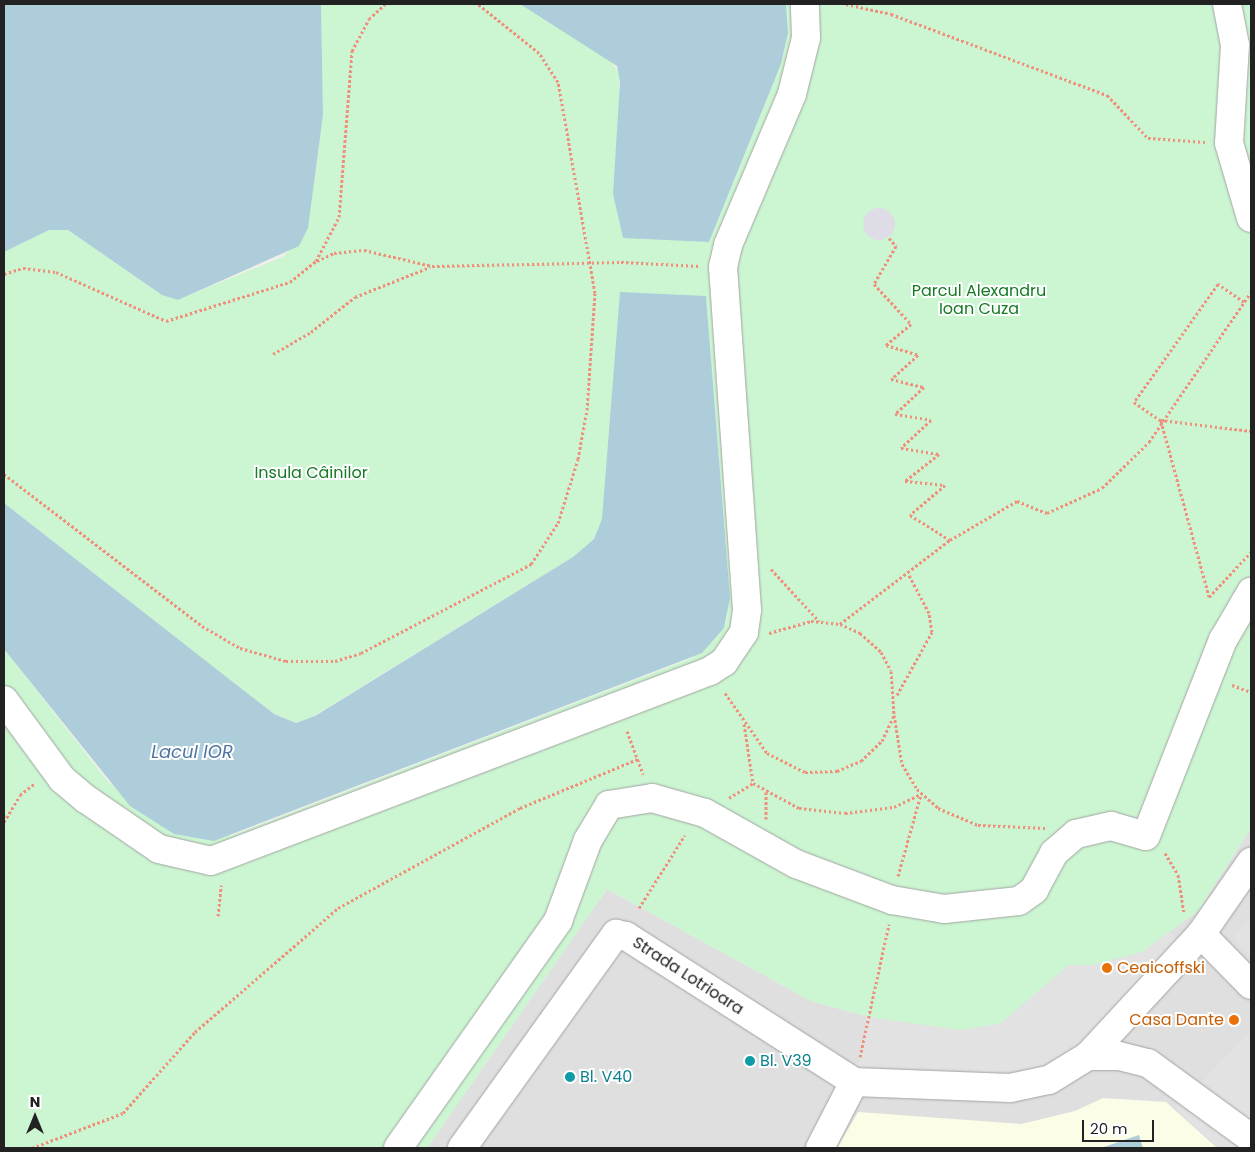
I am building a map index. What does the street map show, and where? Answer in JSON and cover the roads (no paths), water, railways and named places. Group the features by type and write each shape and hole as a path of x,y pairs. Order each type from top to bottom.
{"street":[{"path":"4,700 55,770 86,799 159,849 186,858 223,860 710,671 739,642 747,610 723,267 728,245 792,94 806,38 805,4"},
{"path":"1227,4 1235,45 1229,143 1251,218"},
{"path":"398,1148 558,921 588,840 609,805 652,798 705,813 796,864 892,900 944,909 1019,901 1034,890 1049,859 1064,842 1104,827 1146,836 1223,640 1251,592"},
{"path":"820,1148 854,1082 1010,1088 1049,1080 1088,1056 1201,934 1251,862"},
{"name":"Strada Lotrioara","path":"462,1148 616,934 626,936 854,1082"},
{"path":"1201,934 1251,985"},
{"path":"1088,1056 1119,1056 1148,1063 1251,1138"}],"water":[{"path":"4,4 321,4 323,115 308,228 299,246 178,300 162,295 68,230 49,230 4,252"},
{"path":"520,4 786,4 788,33 781,64 709,242 623,238 613,194 620,82 617,66"},
{"name":"Lacul IOR","path":"620,292 706,296 730,598 724,628 702,653 214,841 174,834 130,806 4,649 4,503 274,714 296,723 315,716 573,557 594,539 602,519"},
{"path":"1139,1135 1143,1148 1101,1148"}],"place":[{"name":"Ceaicoffski","path":"1107,968"},
{"name":"Casa Dante","path":"1234,1020"},
{"name":"Bl. V39","path":"750,1061"},
{"name":"Bl. V40","path":"570,1077"}],"park label":[{"name":"Parcul Alexandru Ioan Cuza","path":"979,300"},
{"name":"Insula Câinilor","path":"311,473"}]}
